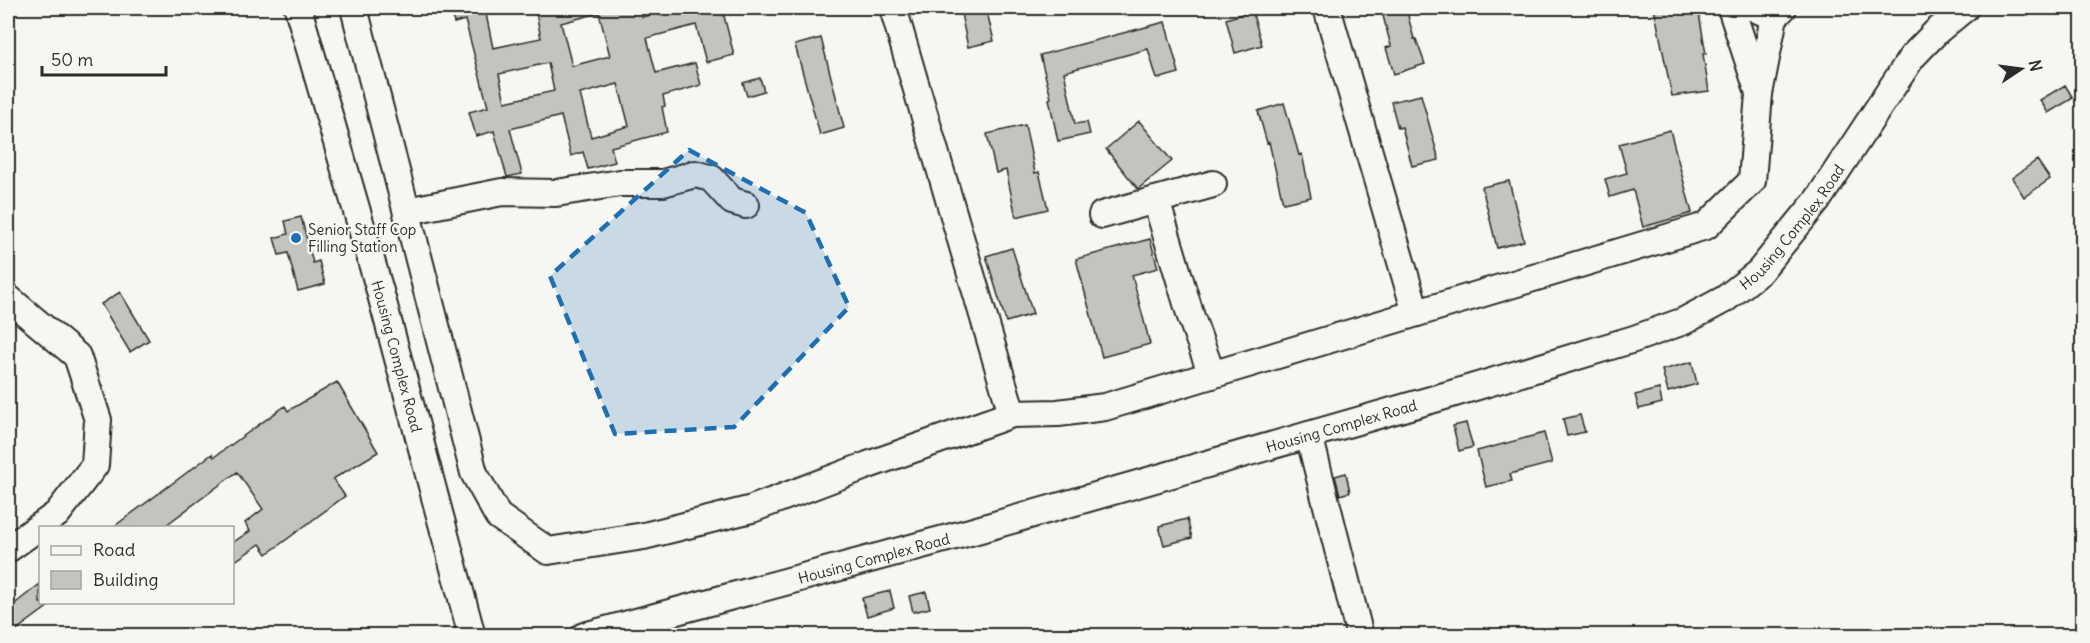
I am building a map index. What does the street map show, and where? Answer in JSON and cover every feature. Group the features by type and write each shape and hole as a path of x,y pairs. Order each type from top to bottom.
{"street":[{"name":"Housing Complex Road","path":"298,8 380,291 468,634"},
{"path":"354,8 474,472 498,516 548,550 644,536 753,509 1012,414 1058,413 1105,407 1706,226 1752,181 1759,94 1770,11"},
{"path":"893,8 1012,414"},
{"path":"1327,8 1416,313"},
{"path":"1731,8 1759,94"},
{"name":"Housing Complex Road","path":"584,636 970,532 1309,435 1634,339 1684,321 1725,299 1759,272 1817,201 1912,57 1937,31 1965,8"},
{"path":"406,211 502,192 556,193 620,183 663,183 695,174 711,178 732,201 746,205"},
{"path":"1102,215 1213,184"},
{"path":"1156,200 1191,317 1212,375"},
{"path":"8,298 77,356 98,420 95,465 57,514 40,526"},
{"path":"1309,435 1360,636"},
{"path":"8,549 39,527"}],"highlighted area":[{"path":"689,150 806,213 849,307 734,427 615,434 550,276"}],"building":[{"path":"450,8 494,8 494,12 486,14 493,48 541,38 535,8 639,8 642,17 677,8 722,8 734,55 706,62 696,25 647,38 656,73 695,63 701,85 663,96 665,106 662,107 667,132 611,147 615,162 588,169 583,152 571,156 561,116 510,129 522,174 507,177 494,131 476,136 469,112 488,107 465,20 454,23","holes":["599,13 610,56 572,66 561,23","548,63 554,91 505,102 499,74","618,84 629,126 591,137 580,94"]},
{"path":"986,8 994,41 968,47 960,9"},
{"path":"1406,8 1414,39 1416,39 1425,64 1394,74 1386,48 1391,46 1382,12"},
{"path":"1654,8 1698,8 1706,54 1703,54 1709,91 1672,96"},
{"path":"1252,11 1262,45 1235,53 1226,19"},
{"path":"1165,22 1179,73 1157,79 1148,49 1064,72 1075,124 1087,122 1090,134 1058,141 1049,99 1051,98 1040,55"},
{"path":"821,38 844,128 820,135 795,45"},
{"path":"760,78 764,91 747,96 743,83"},
{"path":"2065,85 2073,98 2048,113 2040,100"},
{"path":"1421,95 1439,160 1412,166 1402,127 1398,128 1391,102"},
{"path":"1284,103 1299,155 1302,154 1311,197 1283,203 1269,142 1267,143 1258,111"},
{"path":"1139,121 1172,161 1138,189 1106,149"},
{"path":"1025,125 1035,173 1039,172 1048,209 1016,217 1006,170 996,173 987,134"},
{"path":"1670,130 1692,213 1643,227 1633,190 1610,197 1605,179 1627,173 1619,144"},
{"path":"2037,160 2050,179 2024,197 2012,178"},
{"path":"1509,181 1524,241 1497,248 1482,187"},
{"path":"301,217 313,263 319,261 325,284 298,291 288,253 279,255 274,238 288,234 285,221"},
{"path":"1150,239 1158,268 1132,275 1150,344 1102,357 1076,259"},
{"path":"1012,248 1033,314 1006,322 986,256"},
{"path":"120,292 149,340 130,352 101,304"},
{"path":"1692,362 1697,384 1668,392 1662,370"},
{"path":"337,382 378,452 333,479 345,496 267,554 260,544 234,562 234,542 250,531 245,523 263,509 237,472 165,526 115,526 212,454 214,457 285,406 288,411"},
{"path":"1659,389 1662,403 1639,409 1635,395"},
{"path":"1580,415 1585,432 1567,436 1563,419"},
{"path":"1466,423 1473,447 1459,451 1453,426"},
{"path":"1544,433 1552,463 1510,474 1512,481 1486,487 1477,451"},
{"path":"1346,473 1350,492 1340,495 1335,476"},
{"path":"1187,519 1192,538 1164,545 1159,526"},
{"path":"39,585 39,604 52,604 8,636 8,609"},
{"path":"890,591 894,608 867,616 862,598"},
{"path":"926,592 930,608 913,612 909,596"}],"place":[{"name":"Senior Staff Cop Filling Station","path":"296,238"}]}
